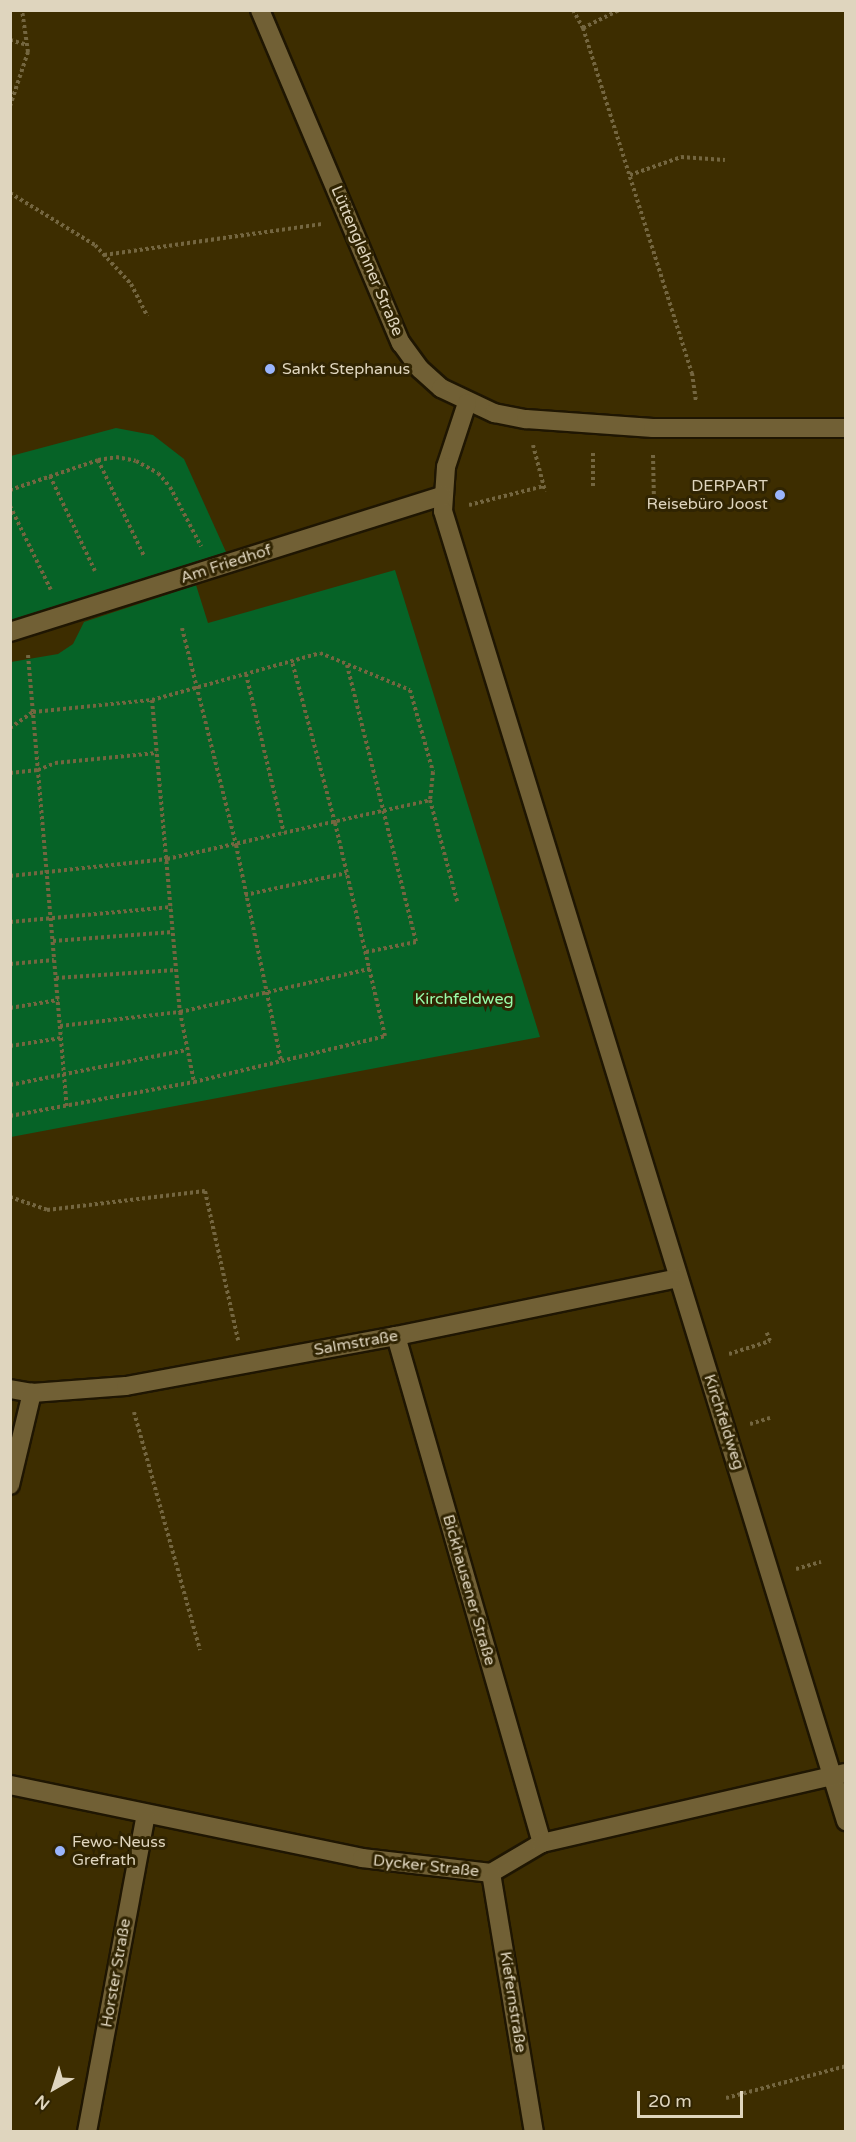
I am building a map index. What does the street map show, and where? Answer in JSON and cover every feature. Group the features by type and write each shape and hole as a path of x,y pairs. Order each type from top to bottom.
{"street":[{"name":"Lüttenglehner Straße","path":"260,10 402,343 420,369 441,388 467,403 526,418 593,425 700,429 846,428"},
{"name":"Kirchfeldweg","path":"467,403 446,467 442,503 678,1278 839,1774 846,1821"},
{"name":"Am Friedhof","path":"18,630 212,568 442,503"},
{"name":"Salmstraße","path":"10,1389 32,1393 126,1386 396,1336 678,1278"},
{"name":"Bickhausener Straße","path":"396,1336 542,1843"},
{"path":"10,1485 32,1393"},
{"name":"Dycker Straße","path":"10,1785 362,1858 491,1873 542,1843 839,1774"},
{"name":"Horster Straße","path":"87,2132 146,1815"},
{"name":"Kiefernstraße","path":"491,1873 534,2132"}],"path":[{"path":"10,106 27,45 22,10"},
{"path":"573,10 583,28 692,373 700,429"},
{"path":"583,28 619,10"},
{"path":"10,40 27,45"},
{"path":"630,175 681,157 725,160"},
{"path":"10,193 95,245 131,284 147,316"},
{"path":"104,255 351,220"},
{"path":"442,503 544,489 526,418"},
{"path":"592,486 593,425"},
{"path":"652,428 654,503 660,503"},
{"path":"10,490 98,460 116,457 136,461 158,473 186,512 212,568"},
{"path":"98,460 144,556"},
{"path":"50,476 95,571"},
{"path":"10,506 51,590"},
{"path":"182,628 236,845 281,1061"},
{"path":"18,630 33,712 67,1106"},
{"path":"10,728 33,712 152,700 320,653 410,690 433,772 430,800 457,901"},
{"path":"10,1116 194,1082 385,1036 335,823 292,661"},
{"path":"346,664 416,942 366,952"},
{"path":"246,674 284,833"},
{"path":"152,700 180,1012 194,1082"},
{"path":"10,773 38,770 55,763 157,753"},
{"path":"10,876 167,859 430,800"},
{"path":"245,895 347,873"},
{"path":"10,922 171,907"},
{"path":"53,941 173,932"},
{"path":"10,964 54,960"},
{"path":"60,1026 180,1012 370,969"},
{"path":"56,978 176,970"},
{"path":"10,1008 58,1000"},
{"path":"10,1046 61,1038"},
{"path":"10,1085 187,1050"},
{"path":"10,1197 47,1210 205,1191 243,1364"},
{"path":"705,1361 770,1341 767,1333"},
{"path":"126,1386 200,1650"},
{"path":"726,2098 846,2067"}],"green space":[{"path":"116,428 153,435 184,459 226,552 11,621 11,456"},
{"path":"395,570 540,1037 11,1137 11,662 58,654 73,644 84,622 196,585 208,623"}],"place":[{"name":"Sankt Stephanus","path":"270,369"},
{"name":"DERPART Reisebüro Joost","path":"780,495"},
{"name":"Fewo-Neuss Grefrath","path":"60,1851"}]}
